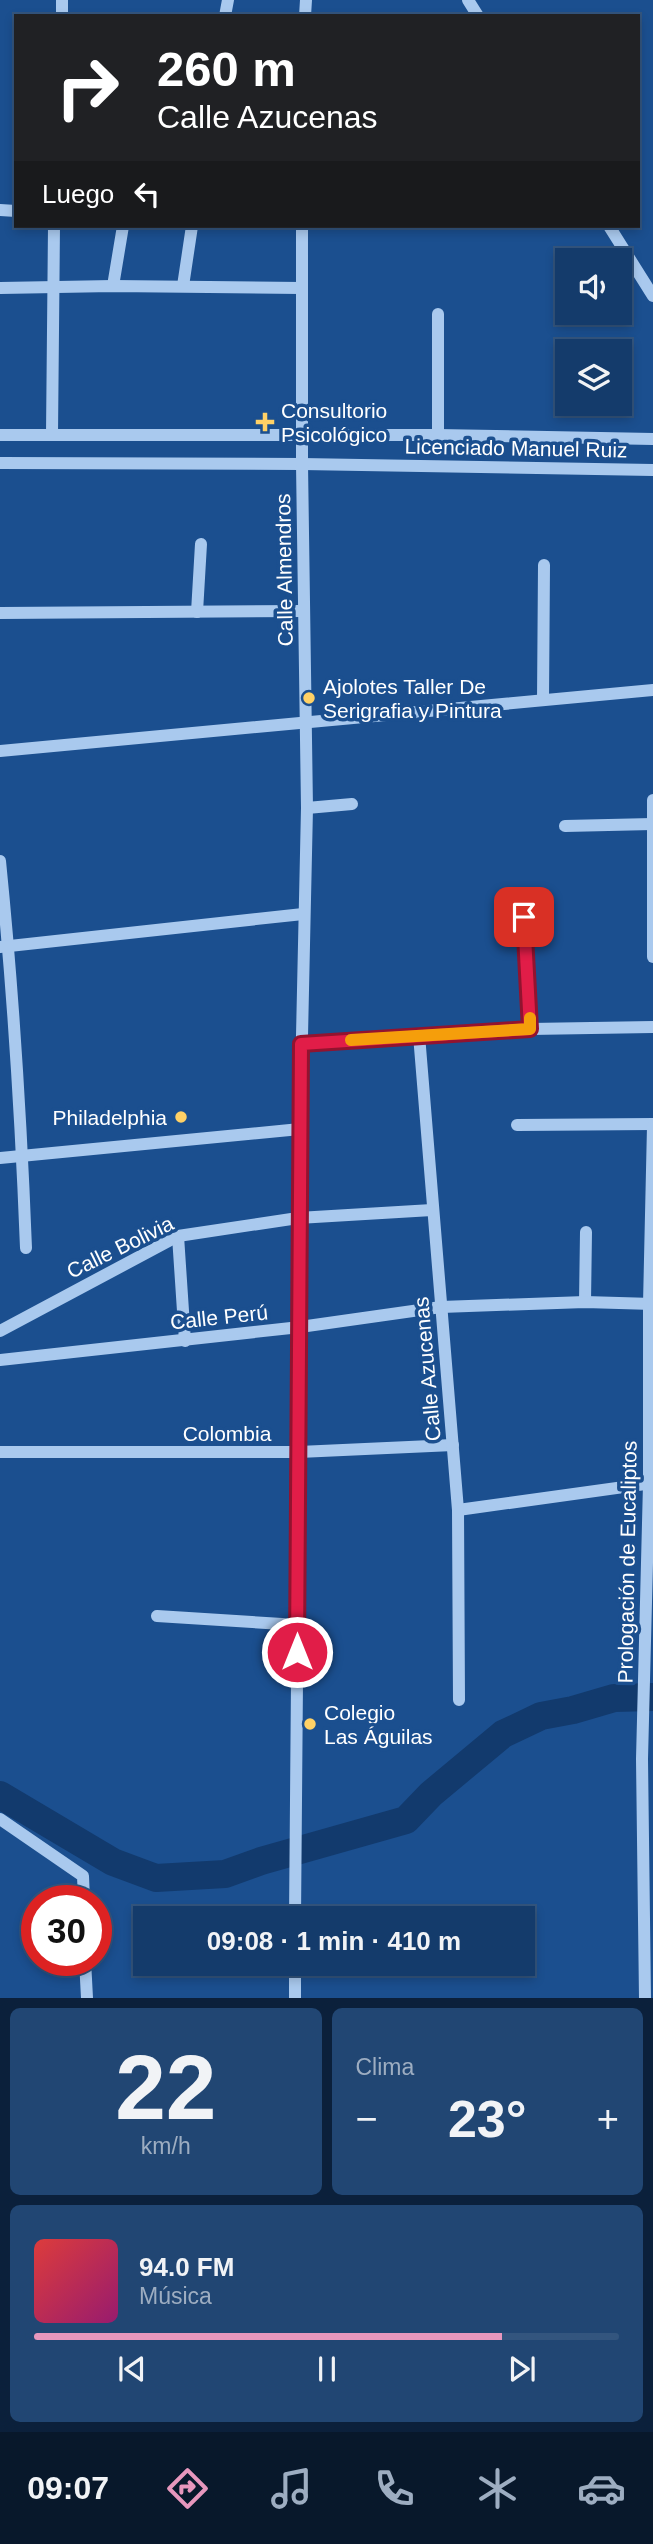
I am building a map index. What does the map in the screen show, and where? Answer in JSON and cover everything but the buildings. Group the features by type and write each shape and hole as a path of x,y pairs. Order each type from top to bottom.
{"street":[{"path":"52,434 54,228"},
{"path":"113,286 123,228"},
{"path":"183,286 192,228"},
{"name":"Calle Almendros","path":"295,1906 300,1328 298,1218 307,808 302,228"},
{"path":"610,228 653,296"},
{"path":"0,288 302,288"},
{"path":"438,314 438,435"},
{"name":"Licenciado Manuel Ruiz","path":"0,435 438,435 653,439"},
{"name":"Licenciado Manuel Ruiz","path":"0,463 302,464 653,470"},
{"path":"197,612 201,544"},
{"path":"543,700 544,565"},
{"path":"0,613 304,611"},
{"path":"0,751 653,690"},
{"path":"653,800 653,957"},
{"path":"307,808 352,804"},
{"path":"565,825 652,824"},
{"path":"0,861 4,947 23,1155 26,1248"},
{"path":"4,947 303,915"},
{"path":"524,917 530,1029"},
{"path":"301,1044 530,1029 653,1027"},
{"name":"Calle Azucenas","path":"419,1035 458,1510 459,1700"},
{"path":"517,1125 653,1125"},
{"name":"Prologación de Eucaliptos","path":"645,1998 647,1758 643,1706 651,1484 653,1125"},
{"path":"0,1158 300,1129"},
{"name":"Calle Bolivia","path":"0,1331 178,1236 298,1218 432,1210"},
{"path":"584,1302 586,1232"},
{"path":"178,1236 185,1341"},
{"name":"Calle Perú","path":"0,1360 300,1328 440,1307 584,1302 651,1304"},
{"name":"Colombia","path":"0,1452 299,1452 453,1445"},
{"path":"458,1510 651,1484"},
{"path":"157,1616 298,1625"},
{"path":"0,1819 83,1876 83,1885"},
{"path":"86,1976 87,1998"},
{"path":"295,1976 295,1998"}],"waterway":[{"path":"0,1795 113,1862 156,1878 225,1874 261,1861 406,1820 431,1794 503,1734 541,1716 614,1698 653,1697"}],"slow traffic":[{"path":"351,1040 530,1029 530,1018"}],"place":[{"name":"Consultorio Psicológico","path":"265,422"},
{"name":"Ajolotes Taller De Serigrafia y Pintura","path":"309,698"},
{"name":"Philadelphia","path":"181,1117"},
{"name":"Colegio Las Águilas","path":"310,1724"}],"route":[{"path":"297,1652 301,1044 530,1029 524,917"}]}
